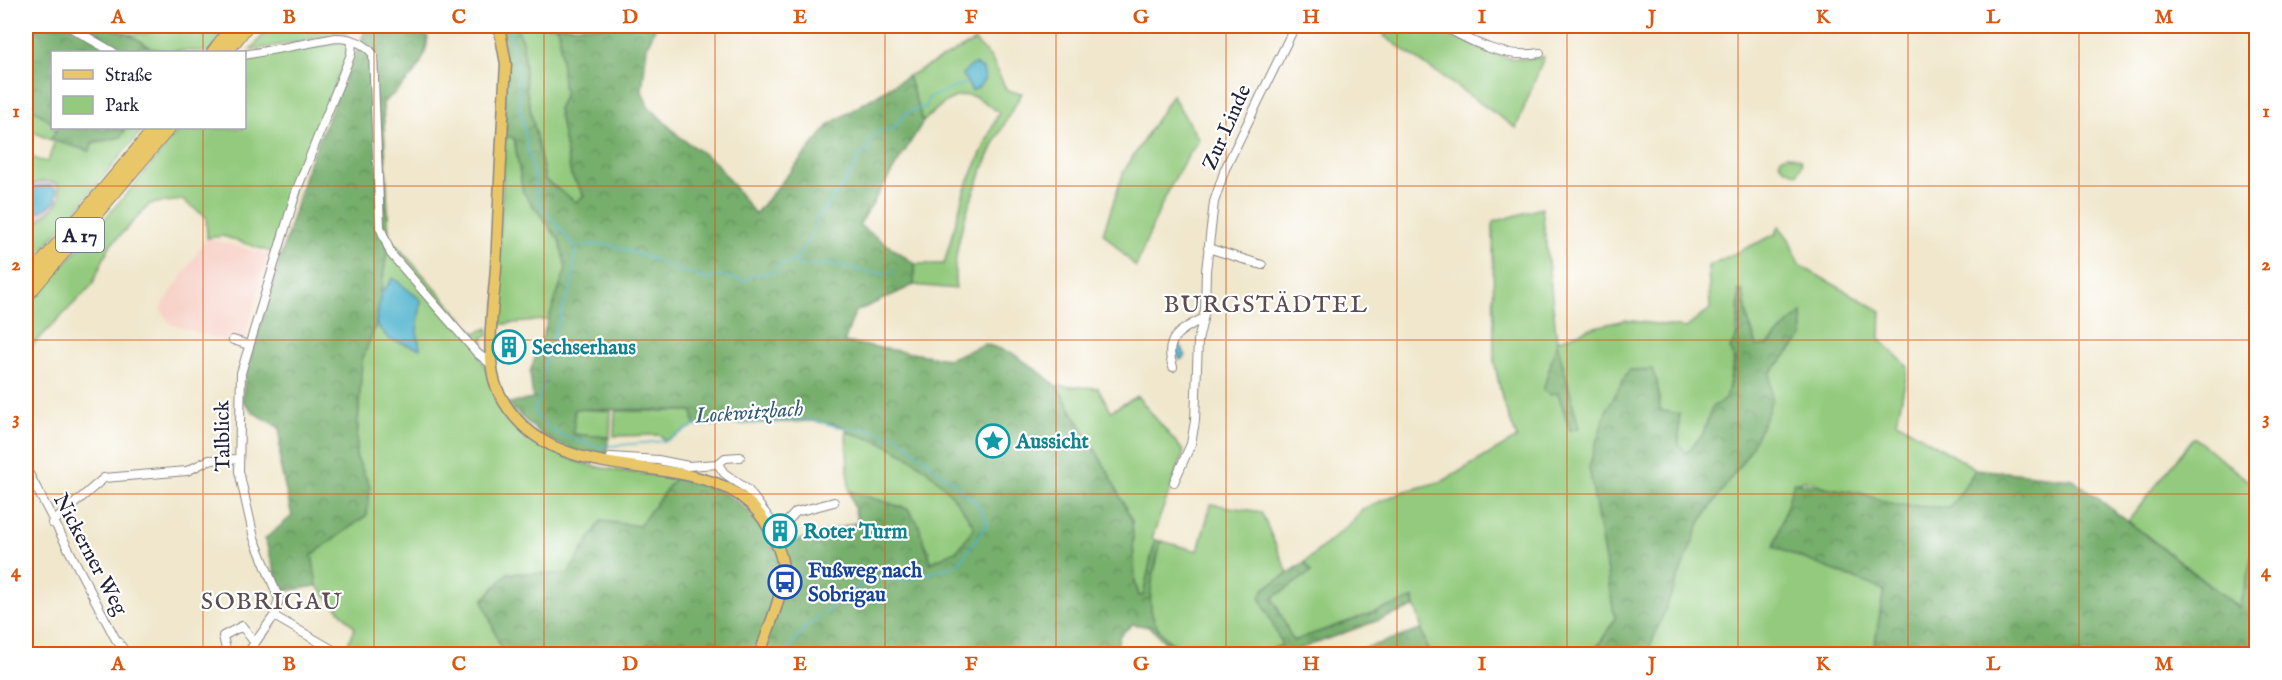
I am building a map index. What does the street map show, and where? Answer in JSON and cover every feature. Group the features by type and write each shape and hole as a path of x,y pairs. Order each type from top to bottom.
{"highway":[{"path":"214,51 232,26"},
{"path":"228,51 247,26"},
{"name":"A 17","path":"26,297 130,169 154,129"},
{"name":"A 17","path":"26,280 168,129"}],"main road":[{"path":"499,26 506,64 492,365 499,394 528,429 562,452 609,463 700,478 728,487 749,502 766,522 782,559 783,575 760,654"}],"street":[{"path":"68,26 111,51"},
{"name":"Zur Linde","path":"1174,482 1191,444 1214,202 1225,169 1295,26"},
{"path":"1443,26 1504,55 1522,56 1540,53"},
{"path":"246,56 336,38 347,38 366,46 373,54 380,227 391,254 477,353 492,365"},
{"name":"Talblick","path":"274,616 279,599 254,538 237,459 241,373 274,271 300,179 351,54 352,42"},
{"path":"1208,248 1262,265"},
{"path":"1173,367 1169,357 1173,338 1179,331 1204,315"},
{"path":"233,340 249,345"},
{"path":"609,463 611,457 658,460 688,466 718,464 725,458 740,456"},
{"path":"52,523 104,478 187,471 208,460 237,459"},
{"path":"718,464 724,473 748,490 772,522 785,524"},
{"name":"Nickerner Weg","path":"26,468 52,523 115,638 127,654"},
{"path":"785,524 796,512 834,502"},
{"path":"775,540 787,533 785,524"},
{"path":"247,654 274,616 340,654"},
{"path":"227,654 224,636 230,630 242,626 255,643"}],"shaded area":[{"path":"56,182 61,190 58,203 26,233 26,188 33,184"},
{"path":"207,238 269,255 242,346 170,324 160,309"}],"green space":[{"path":"1421,24 1438,27 1499,56 1526,59 1544,57 1516,128 1384,36 1390,26"},
{"path":"26,26 104,26 129,34 153,49 171,51 51,51 51,122 26,101"},
{"path":"163,26 234,26 215,51 153,50 129,34 147,33"},
{"path":"270,26 357,26 346,34 251,50"},
{"path":"367,26 403,26 428,36 419,66 407,81 383,103 389,237 376,324 362,360 356,456 370,487 367,515 312,555 317,586 281,592 265,539 292,516 280,465 280,428 254,413 242,400 246,373 309,163"},
{"path":"503,26 517,26 523,45 526,88 545,180 576,202 584,195 571,175 558,109 564,96 559,30 555,26 656,26 647,47 642,91 648,106 680,137 716,163 755,214 830,124 908,76 923,122 859,225 915,264 914,285 855,312 844,342 948,359 985,344 1012,353 1056,386 1106,468 1132,521 1135,582 1139,596 1143,596 1155,540 1161,541 1151,591 1154,619 1161,632 1173,644 1190,654 1176,654 1150,627 1133,624 1120,635 1115,654 674,654 675,641 648,644 632,654 507,654 501,649 483,600 508,573 568,574 601,521 639,526 675,478 708,486 734,500 755,519 773,548 858,522 849,491 908,509 918,523 931,563 958,550 974,527 950,493 921,465 886,445 846,432 846,427 812,421 694,426 693,411 575,409 573,434 608,437 607,459 552,441 520,416 509,403 533,399 530,372 566,269 560,241 523,192 514,138 505,136"},
{"path":"517,26 555,26 559,30 564,96 558,109 571,175 584,195 576,202 545,180 526,88 523,45"},
{"path":"345,41 348,46 348,54 300,165 274,253 223,236 207,238 206,217 182,200 150,204 109,247 92,285 26,352 26,308 136,183 179,129 246,129 246,58"},
{"path":"975,41 991,58 1007,91 1022,93 986,161 975,188 959,243 955,267 956,289 914,285 915,264 944,264 964,192 999,112 975,97 960,96 946,102 923,122 908,76"},
{"path":"1172,95 1199,140 1171,185 1136,267 1103,233 1124,171"},
{"path":"26,101 51,122 51,129 56,129 51,140 26,129"},
{"path":"56,129 125,129 121,137 92,143 90,151 51,140"},
{"path":"125,129 143,129 26,270 26,233 58,203 61,196 58,184 50,181 26,188 26,153 38,160 48,162 55,140 89,151 92,143 121,137"},
{"path":"505,136 514,138 523,192 560,241 566,269 551,319 496,325"},
{"path":"1788,155 1801,159 1802,164 1797,174 1779,163 1781,157"},
{"path":"1542,208 1557,341 1591,328 1625,320 1686,328 1710,309 1708,266 1776,234 1779,226 1789,239 1799,265 1881,311 1880,339 1908,367 1897,422 1976,469 1950,508 1894,505 1861,493 1835,490 1805,480 1794,483 1775,547 1884,590 1875,643 1869,654 1647,654 1701,521 1749,452 1768,412 1771,400 1770,373 1803,337 1802,314 1786,326 1768,345 1757,346 1748,320 1743,291 1738,291 1738,319 1726,400 1712,407 1703,434 1686,454 1679,444 1679,414 1660,411 1657,382 1589,467 1615,619 1593,654 1429,654 1413,599 1293,641 1273,598 1311,572 1305,562 1354,520 1362,509 1402,492 1443,481 1517,438 1503,402 1494,361 1493,222","holes":["1557,343 1579,428 1570,429 1558,393"]},
{"path":"389,237 475,333 488,328 488,336 483,337 483,348 488,357 479,356 493,384 536,439 557,453 589,465 675,478 639,526 601,521 568,574 508,573 483,600 501,649 507,654 343,654 355,628 317,586 312,555 367,515 370,487 356,456 362,360 376,324 389,339 420,348 417,332 421,300 393,278 381,294"},
{"path":"1740,290 1743,291 1748,320 1757,346 1768,345 1802,313 1803,337 1770,373 1771,400 1768,412 1749,452 1701,521 1647,654 1593,654 1615,619 1589,467 1606,411 1629,370 1652,369 1657,382 1660,410 1679,414 1679,444 1686,453 1703,434 1712,407 1726,399 1735,361 1730,348 1739,333"},
{"path":"1557,342 1579,428 1570,430 1558,393 1550,395 1543,390"},
{"path":"1057,386 1098,388 1111,411 1137,396 1184,452 1152,538 1155,540 1143,596 1139,596 1135,582 1132,521 1106,468"},
{"path":"574,409 611,411 610,438 573,434"},
{"path":"615,411 693,411 694,426 665,441 660,435 614,436"},
{"path":"846,432 887,445 904,454 921,465 950,492 975,527 958,550 930,563 929,551 908,509 849,491"},
{"path":"2194,437 2256,487 2256,549 2252,556 2240,608 2128,521"},
{"path":"1976,469 2073,479 2239,608 2252,556 2256,549 2256,654 1869,654 1875,643 1884,590 1774,547 1794,482 1861,493 1894,505 1950,508"},
{"path":"1211,504 1261,512 1288,573 1264,589 1260,597 1282,645 1260,654 1190,654 1166,639 1150,617 1149,596 1161,541 1198,551"},
{"path":"1305,562 1311,572 1273,598 1293,641 1414,598 1415,607 1286,654 1260,654 1282,645 1260,597 1264,589"},
{"path":"1421,630 1429,654 1346,654"},
{"path":"675,641 674,654 632,654 648,644"}],"water":[{"path":"974,64 983,69 985,78 979,87 972,91 962,74"},
{"path":"51,185 57,191 56,201 38,212 26,211 26,193 35,187"},
{"path":"393,278 421,300 417,331 420,349 389,339 376,324 381,294"},
{"path":"1179,342 1186,356 1180,360 1174,349"}],"waterway":[{"name":"Lockwitzbach","path":"509,26 517,68 520,109 539,203 575,247 572,283 544,363 542,392 534,411 546,426 560,435 598,447 665,441 694,426 812,420 838,427 867,429 900,438 976,503 988,523 957,565 906,580 879,579 858,586 806,627 784,654"},
{"path":"576,247 599,245 619,248 707,280 719,275 745,281 753,275 776,272 778,265 794,261 803,250 819,216 853,171 859,154 868,152 868,140 882,130 893,129 906,113 926,107 928,98 966,83"},
{"path":"795,261 802,266 831,264 884,275 893,271"}],"place":[{"name":"Sechserhaus","path":"509,347"},
{"name":"Aussicht","path":"993,441"},
{"name":"Roter Turm","path":"780,531"},
{"name":"Fußweg nach Sobrigau","path":"785,582"}],"district":[{"name":"BURGSTÄDTEL","path":"1266,304"},
{"name":"SOBRIGAU","path":"272,601"}]}
